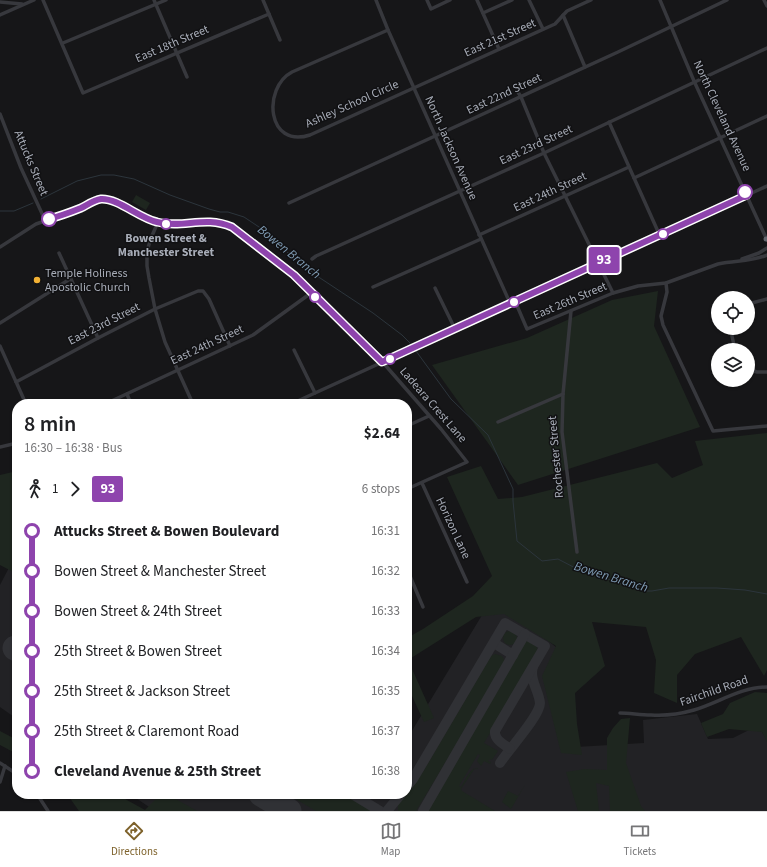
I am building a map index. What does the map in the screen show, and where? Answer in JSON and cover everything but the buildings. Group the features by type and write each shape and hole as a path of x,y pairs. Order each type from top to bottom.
{"street":[{"path":"0,15 34,0"},
{"path":"44,0 63,43 166,0"},
{"path":"154,0 187,77"},
{"path":"263,0 280,40"},
{"name":"North Jackson Avenue","path":"376,0 413,88 510,303"},
{"path":"427,0 431,9 450,0"},
{"path":"477,0 499,49"},
{"path":"483,13 512,0"},
{"path":"529,0 543,29"},
{"name":"East 21st Street","path":"413,88 555,24 567,12 591,0"},
{"name":"North Cleveland Avenue","path":"660,0 670,27 694,81 767,239"},
{"name":"East 22nd Street","path":"289,203 521,97 727,0"},
{"path":"764,0 767,6"},
{"path":"0,2 23,4"},
{"name":"East 18th Street","path":"63,43 83,93 269,14"},
{"path":"563,15 585,67"},
{"name":"Ashley School Circle","path":"388,30 285,76 274,99 273,113 276,124 282,132 290,136 305,136 413,88"},
{"name":"East 23rd Street","path":"312,259 544,153 694,81 767,48"},
{"path":"516,89 521,97 544,153 613,293"},
{"name":"Attucks Street","path":"0,114 21,168 45,220"},
{"path":"634,178 767,116"},
{"path":"609,122 660,236"},
{"name":"East 24th Street","path":"373,287 629,167"},
{"path":"302,399 767,186"},
{"name":"Ladeara Crest Lane","path":"0,247 27,229 45,220 64,214 97,200 104,199 118,203 140,216 158,222 180,224 210,221 232,227 294,275 382,362 468,462 422,482"},
{"path":"158,222 149,244 147,259 149,278 155,309 165,342 191,399"},
{"path":"735,261 753,256 767,248"},
{"path":"59,254 98,338"},
{"path":"735,261 752,260 767,255"},
{"name":"East 26th Street","path":"515,301 527,329 613,293 638,286 666,283 718,264 735,261"},
{"path":"0,323 70,279"},
{"path":"666,283 667,292 660,316 662,326 713,431 767,426"},
{"path":"435,288 455,329"},
{"name":"East 23rd Street","path":"16,382 155,309 191,294 203,291 209,299 230,346"},
{"name":"East 24th Street","path":"116,399 253,335 311,293"},
{"path":"755,302 767,299"},
{"name":"Rochester Street","path":"571,311 563,394 562,439 577,552"},
{"path":"0,346 24,399"},
{"path":"294,350 315,393"},
{"path":"755,371 767,372"},
{"path":"127,394 129,399"},
{"path":"498,422 563,394"},
{"path":"412,424 429,416"},
{"path":"0,447 12,445"},
{"path":"412,487 422,482"},
{"name":"Horizon Lane","path":"422,482 467,582"},
{"path":"412,581 423,606"},
{"name":"Fairchild Road","path":"620,713 652,716 671,715 692,711 714,704 734,694 757,687 767,687"},
{"path":"0,763 12,771"},
{"path":"0,782 5,766"},
{"path":"40,799 48,811"}],"shaded area":[{"path":"136,195 150,203 146,210 132,202"},
{"path":"658,291 654,326 700,427 518,485 432,365 527,338 612,300"},
{"path":"767,433 767,670 764,676 741,637 695,654 677,675 677,703 654,693 656,660 646,627 592,622 605,666 575,693 577,724 582,755 561,753 542,676 556,646 504,614 476,617 412,657 412,635 473,596 492,576 447,477 481,466 498,499 522,497 657,463 672,478 703,465 695,441"},
{"path":"12,472 12,571 0,565 0,475"},
{"path":"12,562 12,715 0,707 0,585"},
{"path":"493,597 561,651 576,747 644,743 643,720 697,714 708,739 733,738 753,728 762,732 767,740 767,811 155,811 137,799 412,799 412,731"},
{"path":"507,631 513,631 517,635 517,641 513,645 507,645 503,641 503,635"},
{"path":"528,641 533,642 537,647 537,654 484,743 498,751 492,760 490,759 488,761 491,762 490,764 484,761 481,766 477,761 480,755 478,754 459,786 461,787 468,775 475,769 461,789 495,811 424,811 523,643"},
{"path":"495,654 502,656 505,661 445,763 416,811 398,811 398,802 400,799 412,799 412,785 423,772 491,656"},
{"path":"412,669 434,718 424,722 412,696"},
{"path":"755,692 767,693 767,742 762,732 729,729 707,737 701,723 723,714 730,703"},
{"path":"630,718 626,763 641,806 645,811 610,811 609,786 596,783 599,811 578,811 566,772 585,769 607,770 607,738 621,719"},
{"path":"0,731 12,737 12,751 0,745"},
{"path":"525,785 511,809 502,802 508,791 518,796"},
{"path":"71,799 125,799 145,810 156,799 176,799 197,811 79,811"},
{"path":"296,799 352,799 372,811 316,811"}],"waterway":[{"name":"Bowen Branch","path":"41,199 77,181 101,175 114,175 134,179 170,195 209,209 220,212 228,212 244,217 271,235 287,252 303,262 314,274 373,313 410,343"},
{"name":"Bowen Branch","path":"0,211 14,211 33,203"},
{"name":"Bowen Branch","path":"416,351 451,399 488,435 513,489 517,541 542,561 558,559 583,572 646,591 669,588 717,588 745,590 767,594"}],"taxiway":[{"path":"412,780 505,623 545,646 495,731 496,737 510,749"},
{"path":"423,811 525,634"},
{"path":"494,643 513,655"},
{"path":"500,763 539,709 539,698 532,676 533,667"},
{"path":"360,799 380,811"},
{"path":"387,811 397,799"}],"runway":[{"path":"269,799 289,811"}],"bus line":[{"name":"93","path":"49,219 81,208 97,200 104,199 118,203 140,216 153,221 169,224 210,221 232,227 238,230 294,275 382,362 747,195 745,192"}],"place":[{"name":"Bowen Street & Manchester Street","path":"166,224"},
{"name":"Temple Holiness Apostolic Church","path":"37,280"}]}
